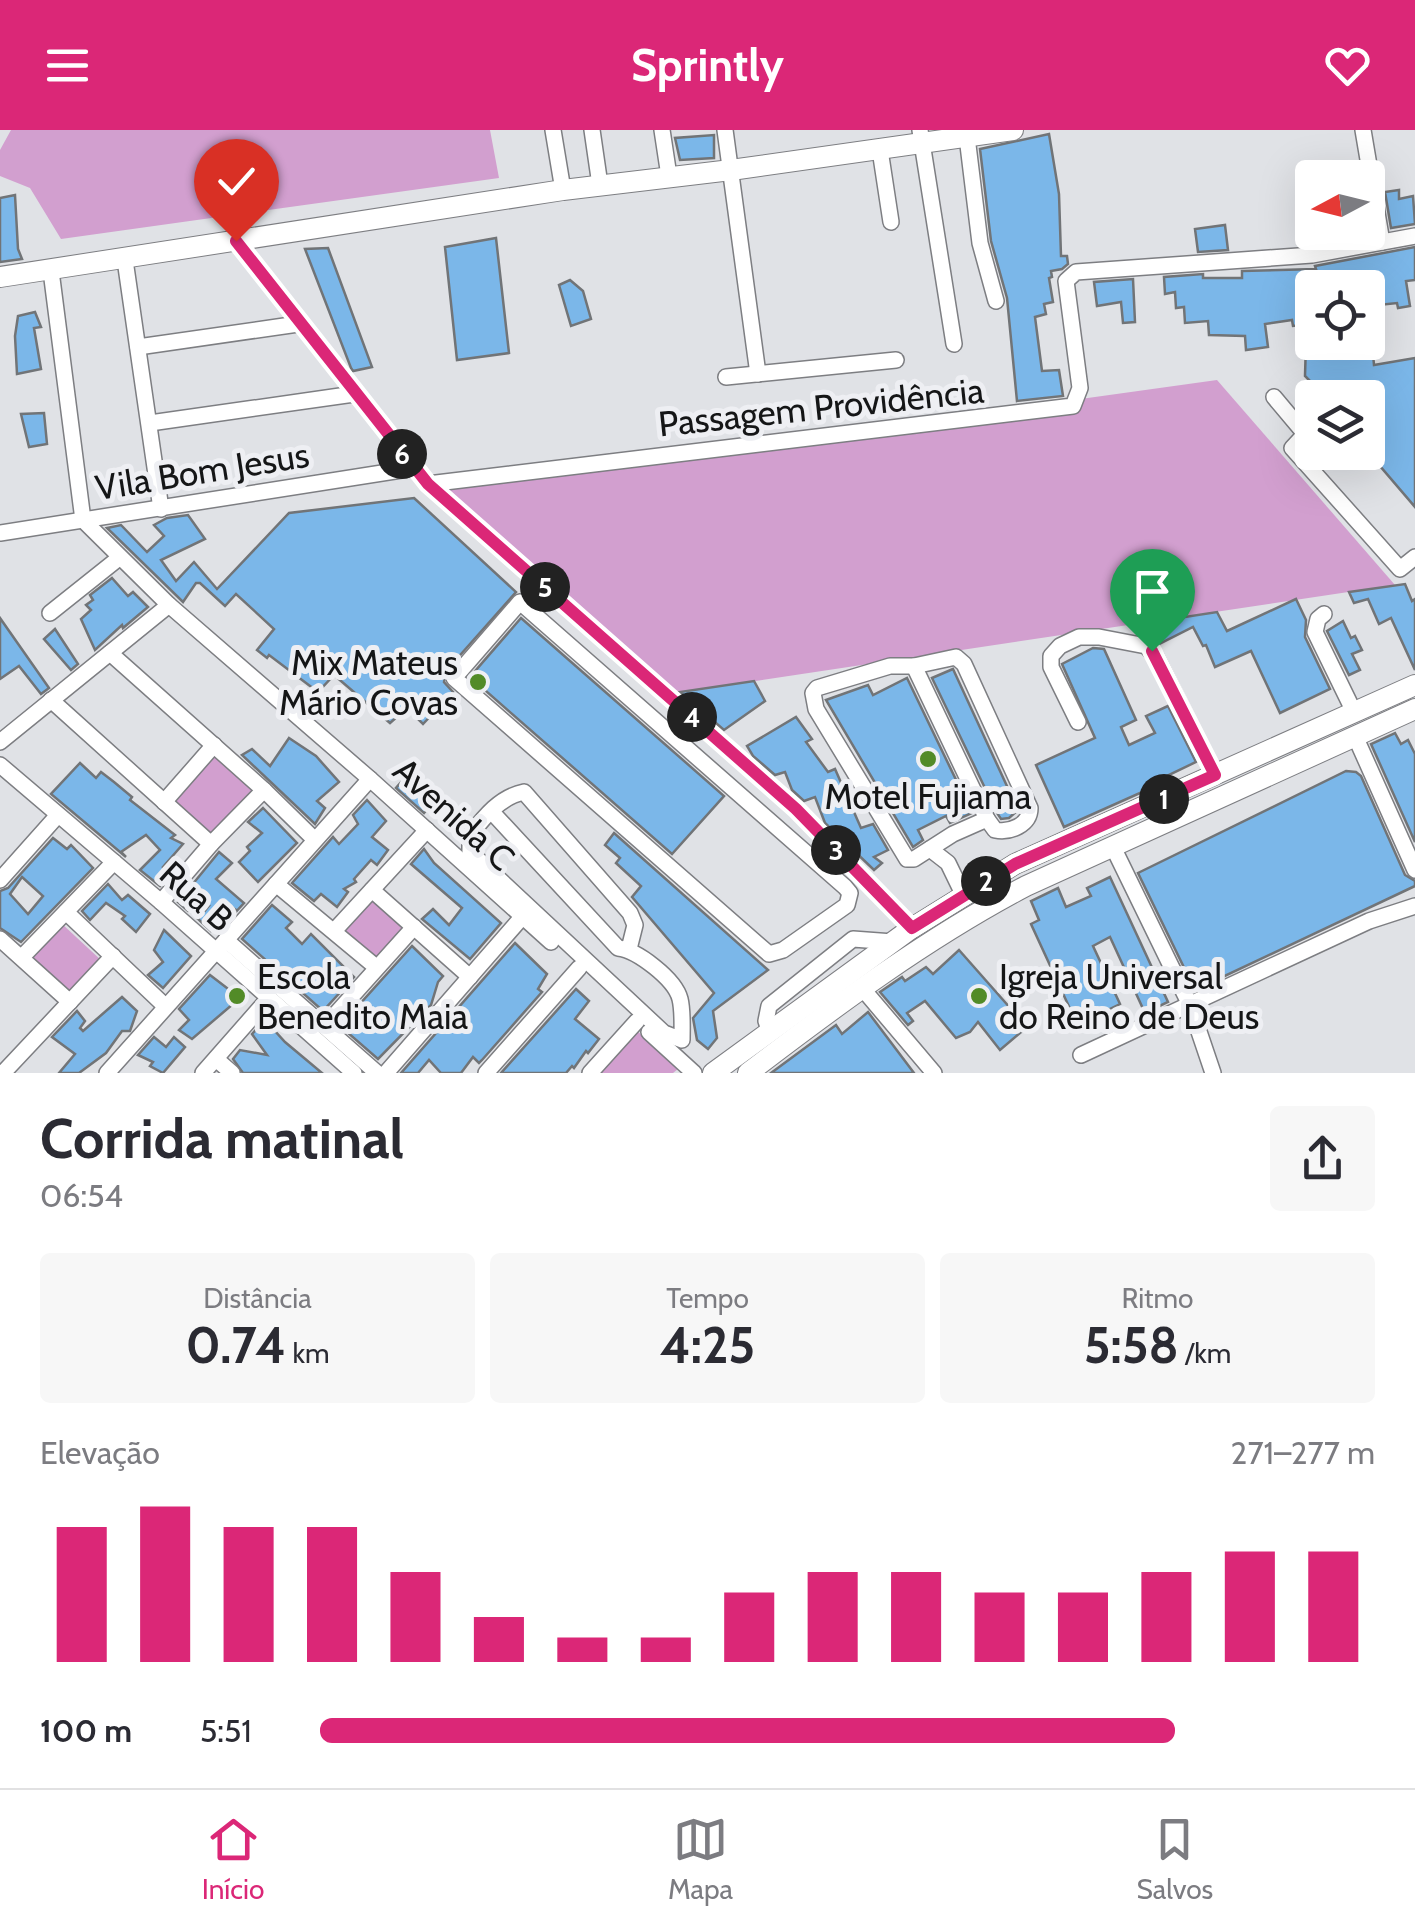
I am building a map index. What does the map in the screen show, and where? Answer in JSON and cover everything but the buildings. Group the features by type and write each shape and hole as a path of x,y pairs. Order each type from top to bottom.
{"main road":[{"path":"0,278 563,190 880,150 921,137 967,137 1013,130"},
{"path":"713,1073 769,1030 862,988 912,928 1015,864 1415,684"},
{"path":"749,1073 809,1014 886,955 1026,886 1415,709"}],"street":[{"path":"554,130 563,190"},
{"path":"592,130 600,185"},
{"path":"662,130 669,176"},
{"path":"725,130 758,374"},
{"path":"1363,130 1368,160"},
{"path":"921,137 954,344"},
{"path":"967,137 980,243 996,301"},
{"path":"880,150 891,222"},
{"path":"1385,241 1415,236"},
{"path":"236,241 428,484 796,809 912,928"},
{"name":"Passagem Providência","path":"428,484 1073,406 1080,388 1066,281 1083,271 1339,250"},
{"path":"125,260 161,509"},
{"path":"51,271 83,520"},
{"path":"138,348 298,324"},
{"path":"726,377 896,360"},
{"path":"150,424 354,394"},
{"path":"1274,397 1306,434 1292,448 1400,570 1415,557"},
{"name":"Vila Bom Jesus","path":"0,533 414,468"},
{"name":"Avenida C","path":"83,520 169,605 370,779 694,1073"},
{"path":"50,612 119,558"},
{"path":"520,602 846,887 850,893 847,906 821,925 778,953 762,950 454,678 520,602"},
{"path":"0,742 169,605"},
{"path":"1324,614 1314,632 1354,712"},
{"path":"1078,722 1051,666 1051,656 1060,646 1079,638 1099,637 1146,646 1156,657 1215,775"},
{"path":"110,653 314,839"},
{"path":"914,666 986,820 995,830 1006,832 1027,822 1030,808 964,664 956,657 914,666 890,666 817,688 813,700 907,859 914,859 953,834 986,820"},
{"path":"51,700 211,844"},
{"path":"1355,736 1415,870"},
{"path":"164,802 214,746"},
{"name":"Rua B","path":"0,766 161,902 325,1026 376,1073"},
{"path":"107,1073 370,779"},
{"path":"161,902 264,790"},
{"path":"491,811 618,948 629,949 678,993 682,1040 664,1033 470,852 470,835 491,811 506,796 524,792 530,796 630,913 635,925 629,949"},
{"path":"0,880 58,815"},
{"path":"334,932 427,830"},
{"path":"1113,847 1190,1005 1213,1073"},
{"path":"930,849 948,863 963,894"},
{"path":"22,957 114,862"},
{"path":"276,884 376,967"},
{"path":"372,890 470,976"},
{"path":"1080,1055 1369,921 1415,906"},
{"path":"66,912 166,1006"},
{"path":"386,1073 522,916"},
{"path":"821,925 842,948"},
{"path":"325,1026 414,927"},
{"path":"769,1030 769,1006 842,948 863,938 886,955"},
{"path":"0,939 70,1002"},
{"name":"Rua B","path":"220,946 268,999 354,1073"},
{"path":"8,1067 113,956"},
{"path":"486,1073 580,968"},
{"path":"862,988 934,1073"},
{"path":"203,1073 268,999"},
{"path":"590,1073 637,1021"},
{"path":"216,1059 232,1073"}],"shaded area":[{"path":"11,130 490,130 499,178 61,239 30,188 0,176 0,150"},
{"path":"1217,380 1395,585 675,693 444,488"},
{"path":"211,752 254,792 210,837 168,800"},
{"path":"370,892 413,930 374,974 332,936"},
{"path":"61,923 103,962 65,1003 23,963"},
{"path":"633,1027 678,1069 673,1073 591,1073"}],"place":[{"name":"Mix Mateus Mário Covas","path":"478,682"},
{"name":"Motel Fujiama","path":"928,759"},
{"name":"Escola Benedito Maia","path":"237,996"},
{"name":"Igreja Universal do Reino de Deus","path":"979,996"}],"route":[{"path":"236,241 428,484 796,809 912,928 1015,864 1215,775 1152,651"}]}
